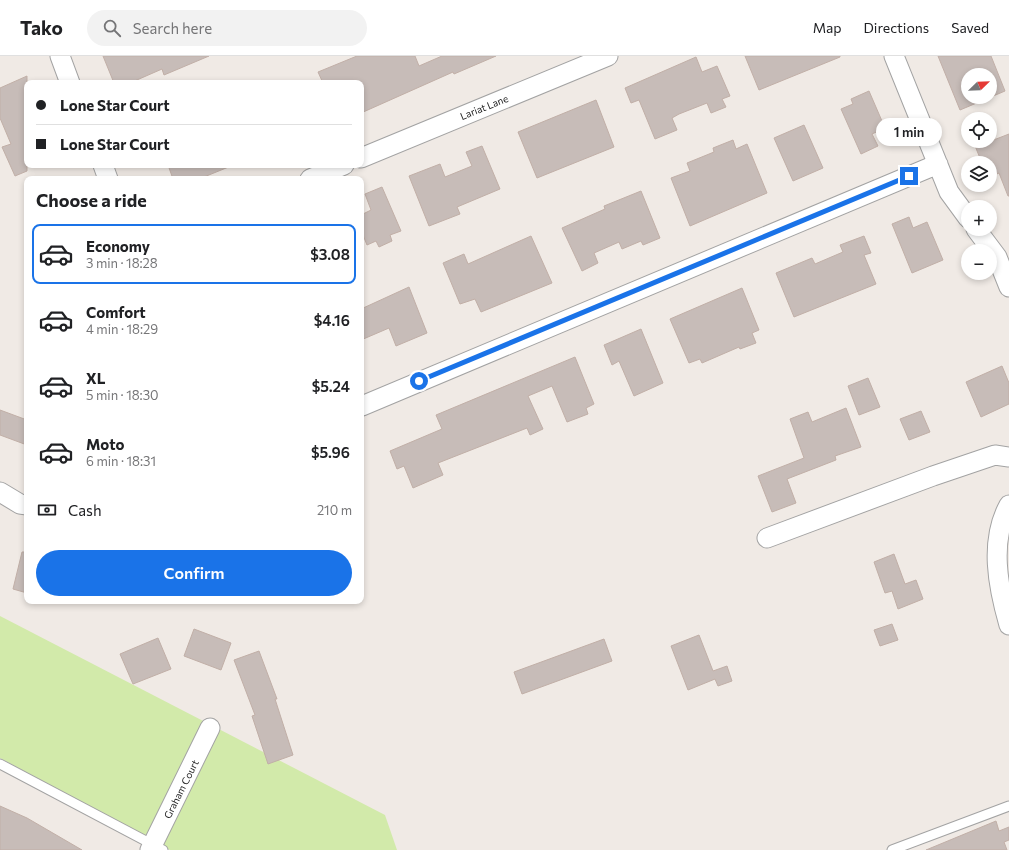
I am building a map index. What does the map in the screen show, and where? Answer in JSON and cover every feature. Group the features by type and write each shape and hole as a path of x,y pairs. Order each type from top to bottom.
{"street":[{"path":"60,56 69,80"},
{"name":"Lariat Lane","path":"364,157 608,56"},
{"path":"894,56 949,192 961,208"},
{"path":"364,405 938,164"},
{"path":"317,176 337,168"},
{"path":"981,236 997,257 1009,288"},
{"path":"768,538 933,476 995,455 1009,457"},
{"path":"0,492 20,504 24,505"},
{"path":"1009,505 1002,516 997,556 1003,603 1009,625"},
{"name":"Graham Court","path":"155,848 210,728"}],"lane":[{"path":"0,764 155,848"},
{"path":"892,850 1009,806"}],"green space":[{"path":"0,616 385,815 397,850 170,850 0,758"}],"building":[{"path":"103,56 209,56 164,75 162,69 137,80 113,80"},
{"path":"357,56 415,56 419,66 442,56 496,56 454,74 453,72 364,112 364,80 322,80 318,72"},
{"path":"745,56 840,56 840,57 759,90"},
{"path":"938,56 991,56 996,68 961,68 961,104 974,104 960,110"},
{"path":"696,57 702,72 717,66 730,96 722,99 726,107 711,113 707,103 679,114 672,118 677,130 655,139 639,100 631,103 625,88"},
{"path":"997,71 1005,91 997,94"},
{"path":"27,76 27,80 24,80 24,168 27,168 27,171 15,176 2,147 11,144 0,118 0,88"},
{"path":"869,91 885,128 872,134 878,146 861,154 841,109 853,104 851,99"},
{"path":"596,100 614,147 537,178 518,132"},
{"path":"804,125 823,168 793,181 774,138"},
{"path":"1009,134 1009,196 999,173 997,174 997,156 979,156 976,148 997,148 997,139"},
{"path":"733,140 736,149 747,144 767,193 690,226 671,178 690,171 687,163 714,152 713,148"},
{"path":"482,146 500,189 457,207 460,214 429,226 409,176 440,164 445,177 472,166 466,152"},
{"path":"169,168 226,168 206,176 172,176"},
{"path":"382,187 401,231 390,235 392,241 379,247 376,241 367,245 364,238 364,214 371,210 365,194"},
{"path":"641,191 660,238 643,245 641,241 622,249 619,242 594,253 598,263 582,271 562,228 605,209 604,206"},
{"path":"909,217 913,228 927,222 943,260 912,273 892,224"},
{"path":"531,236 552,283 481,312 475,299 460,304 443,263 464,254 468,264"},
{"path":"864,236 871,253 864,255 876,284 794,317 776,273 812,258 815,264 843,252 840,245"},
{"path":"409,287 427,333 396,346 389,328 364,339 364,308"},
{"path":"742,288 759,330 752,333 756,343 740,349 739,347 702,363 700,359 689,363 670,319"},
{"path":"641,329 663,383 634,396 619,361 612,365 604,345"},
{"path":"575,357 594,404 586,408 588,414 567,422 552,386 528,396 543,429 530,435 527,428 438,463 443,475 413,488 404,466 397,469 390,451 442,429 436,415"},
{"path":"1002,366 1009,383 1009,404 981,417 966,382"},
{"path":"868,378 880,407 859,415 848,386"},
{"path":"846,408 861,447 835,456 836,460 787,479 796,503 772,512 758,476 804,458 790,419 808,412 812,422"},
{"path":"0,410 24,419 24,444 0,435"},
{"path":"921,411 930,432 909,440 900,419"},
{"path":"22,552 24,552 24,592 13,589"},
{"path":"894,554 905,584 916,580 923,599 898,609 892,591 885,593 874,562"},
{"path":"892,624 898,640 880,646 874,630"},
{"path":"194,629 231,643 221,670 184,656"},
{"path":"699,635 713,671 727,666 732,681 718,686 715,679 688,690 671,646"},
{"path":"158,638 171,669 133,684 120,654"},
{"path":"604,639 612,661 522,694 514,672"},
{"path":"259,651 277,699 275,699 293,755 268,764 252,716 255,715 234,660"},
{"path":"0,806 27,818 82,850 0,850"},
{"path":"996,821 999,831 1009,827 1009,840 1004,842 1007,850 926,850"}],"route":[{"path":"419,381 909,176"}]}
